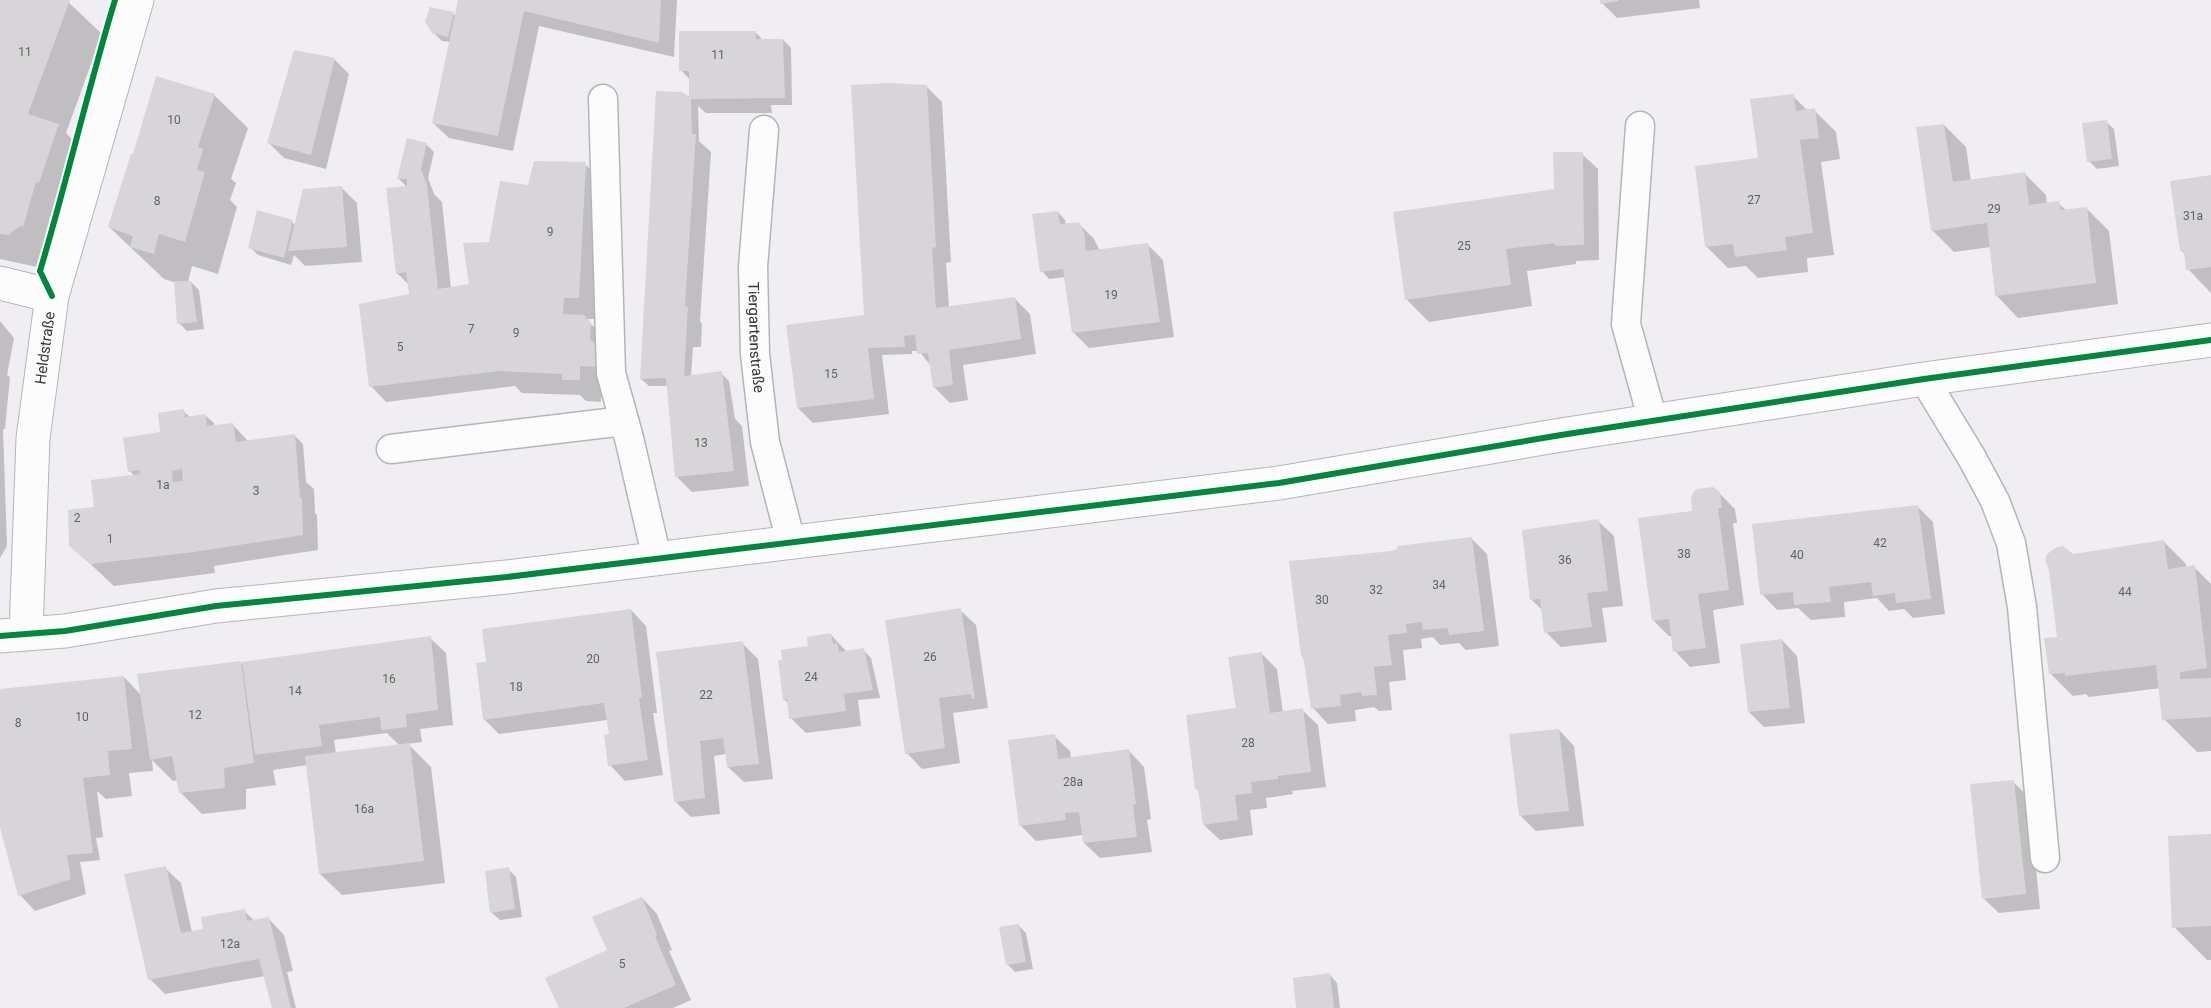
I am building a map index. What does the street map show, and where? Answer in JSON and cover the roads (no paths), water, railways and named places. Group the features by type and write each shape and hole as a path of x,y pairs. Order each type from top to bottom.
{"street":[{"name":"Heldstraße","path":"13,635 33,438 52,296 137,0"},
{"path":"0,283 52,296"},
{"path":"13,635 65,631 216,606 507,577 1279,483 1924,379 2211,340"}],"lane":[{"path":"603,99 611,373 657,559"},
{"path":"1640,126 1626,324 1653,421"},
{"name":"Tiergartenstraße","path":"764,130 753,267 754,354 765,442 791,542"},
{"path":"1924,379 1995,501 2011,543 2022,607 2045,858"},
{"path":"391,449 624,421"}]}
